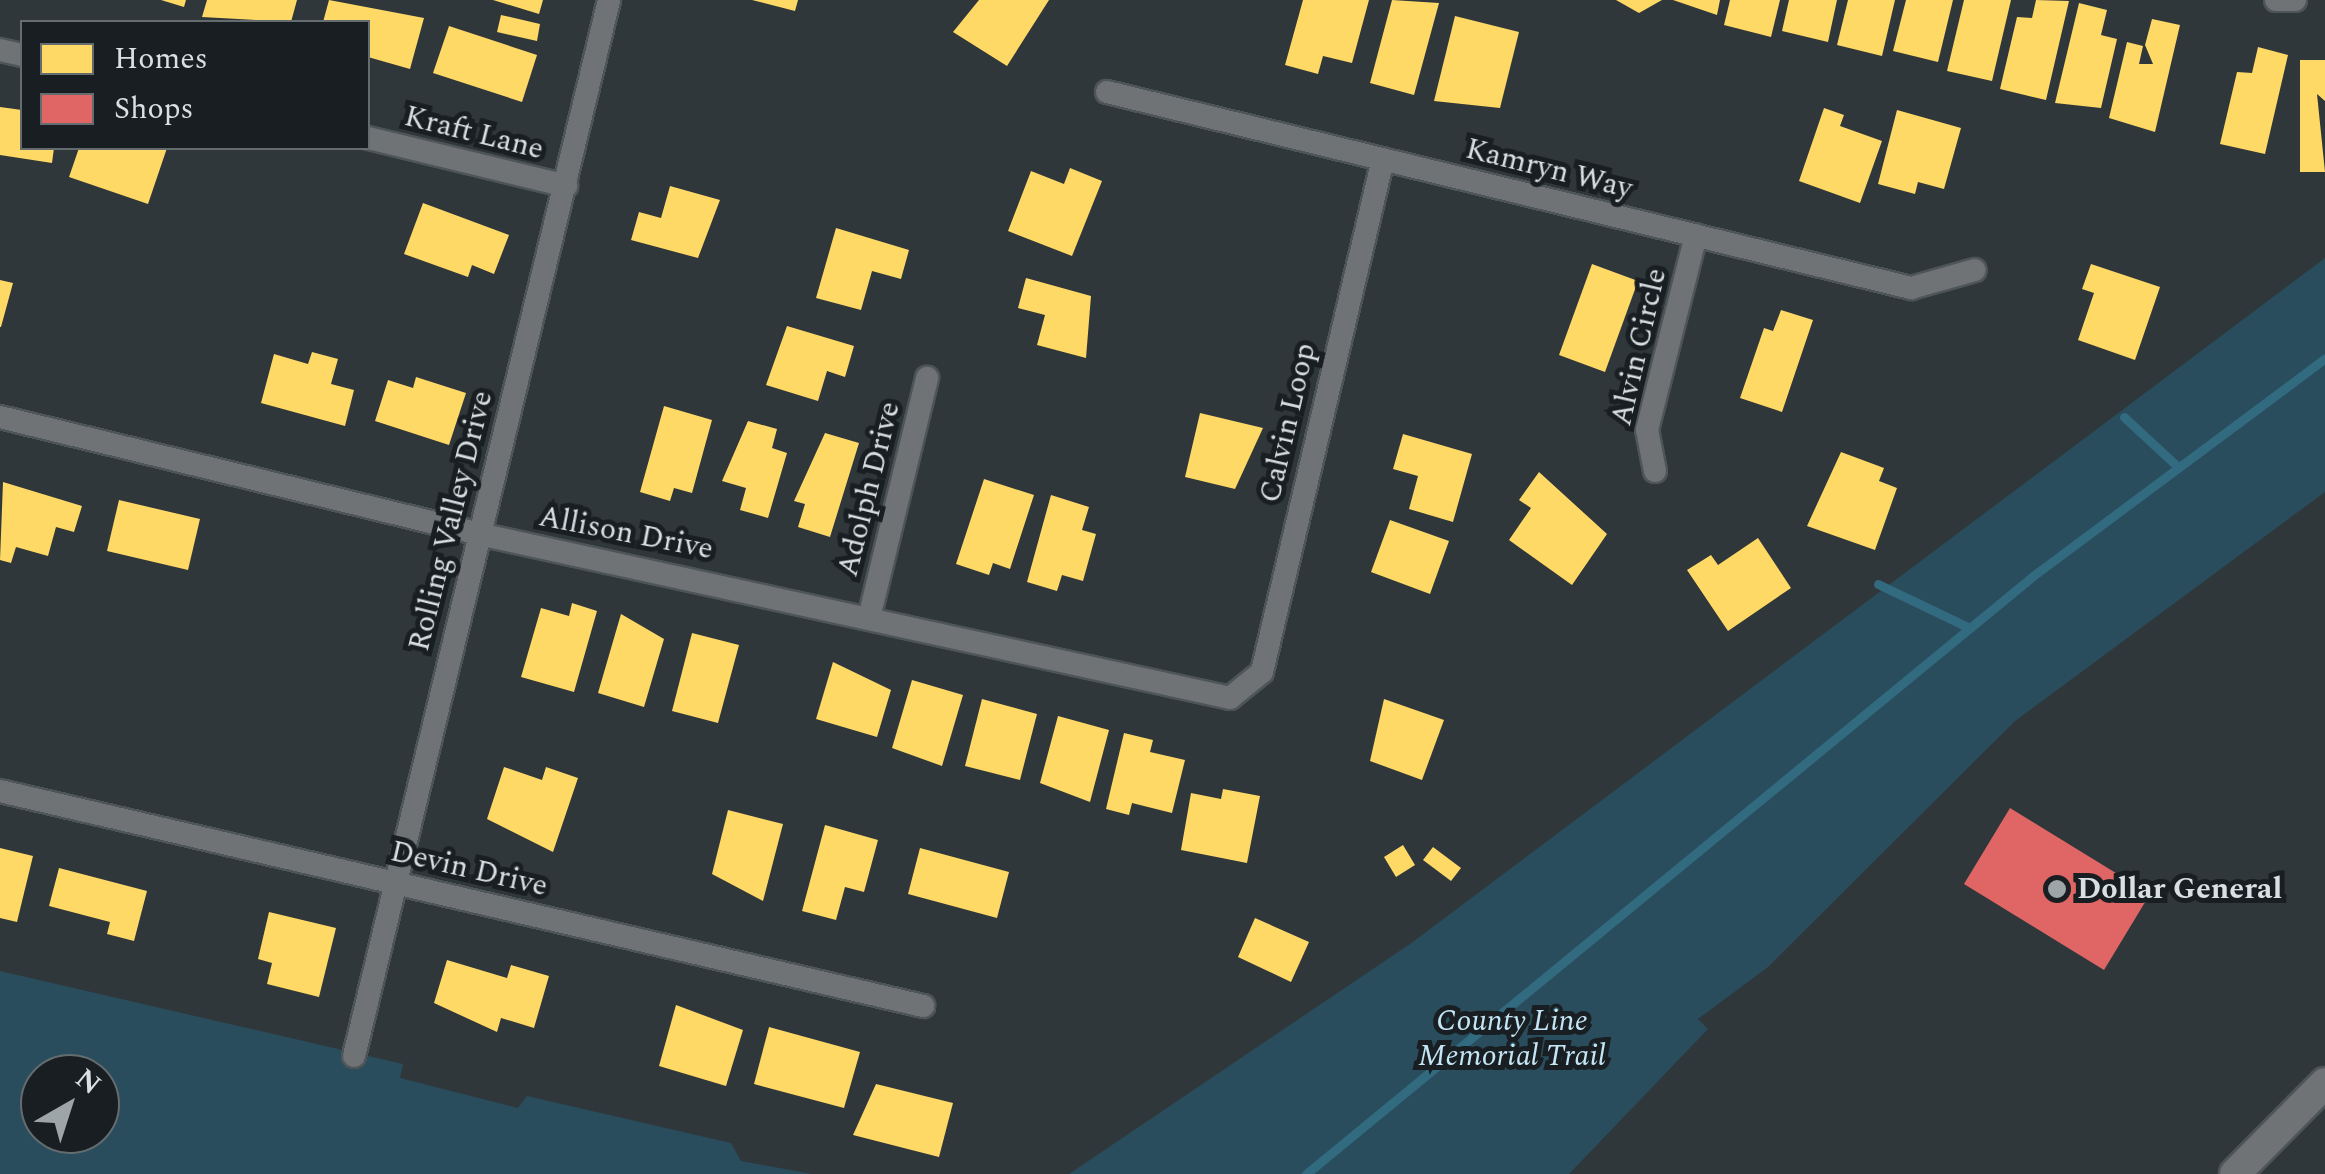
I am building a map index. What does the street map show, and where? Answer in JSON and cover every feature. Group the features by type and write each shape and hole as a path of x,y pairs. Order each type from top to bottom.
{"street":[{"name":"Rolling Valley Drive","path":"354,1056 609,0"},
{"path":"2276,0 2295,0"},
{"name":"Kamryn Way","path":"1107,92 1912,288 1975,270"},
{"name":"Kraft Lane","path":"370,138 566,186"},
{"name":"Calvin Loop","path":"1241,694 1265,661 1384,159"},
{"name":"Alvin Circle","path":"1655,471 1647,430 1696,235"},
{"name":"Adolph Drive","path":"870,614 927,378"},
{"name":"Allison Drive","path":"0,417 479,534 870,614 1201,696 1241,694"},
{"name":"Devin Drive","path":"0,791 923,1006"},
{"path":"2235,1174 2325,1082"}],"green space":[{"name":"County Line Memorial Trail","path":"2325,258 2325,492 2015,721 1768,967 1698,1019 1708,1029 1569,1174 1069,1174 1410,944"},
{"path":"0,971 403,1064 400,1078 518,1108 527,1096 731,1143 741,1161 812,1174 0,1174"}],"building: Homes":[{"path":"161,0 186,0 184,7"},
{"path":"207,0 297,0 292,20 202,17"},
{"path":"329,0 424,18 410,69 370,58 370,20 324,20"},
{"path":"493,0 543,0 539,14"},
{"path":"752,0 798,0 795,11"},
{"path":"979,0 1049,0 1007,66 953,32"},
{"path":"1303,0 1369,0 1352,63 1323,56 1318,74 1285,65"},
{"path":"1392,0 1439,3 1414,95 1370,83"},
{"path":"1616,0 1662,0 1639,13"},
{"path":"1673,0 1720,0 1717,15"},
{"path":"1730,0 1780,0 1771,37 1724,25"},
{"path":"1789,0 1837,0 1828,42 1782,31"},
{"path":"1848,0 1895,0 1882,56 1837,45"},
{"path":"1906,0 1953,0 1938,62 1893,51"},
{"path":"1964,0 2011,0 1992,81 1947,71"},
{"path":"2036,0 2069,1 2046,100 2000,89 2017,17 2032,18"},
{"path":"2079,3 2107,10 2101,35 2117,39 2101,108 2055,103"},
{"path":"501,15 540,24 537,41 497,32"},
{"path":"1455,16 1519,32 1500,108 1434,101"},
{"path":"2152,19 2180,25 2155,132 2109,118 2127,42 2143,46 2139,64 2153,64 2145,45"},
{"path":"449,26 537,55 522,102 433,73"},
{"path":"2258,47 2288,55 2265,154 2220,144 2237,72 2252,73"},
{"path":"2300,60 2325,60 2325,101 2317,94 2325,172 2300,172"},
{"path":"0,107 20,110 20,150 54,150 52,163 0,155"},
{"path":"1824,108 1844,115 1840,126 1882,141 1860,203 1799,181"},
{"path":"1897,110 1961,128 1944,189 1918,182 1915,194 1878,184"},
{"path":"78,150 166,150 148,204 69,177"},
{"path":"1070,168 1102,181 1072,256 1008,231 1031,171 1064,184"},
{"path":"670,186 720,200 698,258 631,240 639,212 661,218"},
{"path":"423,203 509,235 494,274 472,265 468,277 404,254"},
{"path":"836,228 909,250 901,279 872,271 861,310 816,298"},
{"path":"1592,264 1638,281 1605,372 1559,355"},
{"path":"2091,264 2160,287 2135,360 2078,340 2094,293 2082,289"},
{"path":"1026,278 1091,296 1086,358 1037,345 1045,315 1018,308"},
{"path":"0,280 13,283 1,327 0,327"},
{"path":"1781,310 1813,320 1782,412 1740,398 1764,328 1773,331"},
{"path":"787,326 854,346 845,377 827,371 818,401 766,385"},
{"path":"312,352 338,359 331,384 354,390 345,426 261,403 274,354 308,364"},
{"path":"416,377 466,393 449,445 375,421 388,380 413,388"},
{"path":"664,406 712,420 692,493 674,488 670,501 640,492"},
{"path":"1200,413 1263,428 1235,489 1185,477"},
{"path":"748,421 777,429 772,448 787,453 768,518 740,510 746,488 722,481"},
{"path":"825,433 859,443 830,537 798,527 805,504 794,501"},
{"path":"1403,434 1472,454 1453,522 1409,509 1418,476 1393,469"},
{"path":"1841,452 1884,468 1879,481 1897,488 1875,550 1807,526"},
{"path":"1539,472 1607,534 1572,585 1509,540 1531,508 1519,500"},
{"path":"984,479 1034,495 1010,569 993,563 989,575 956,564"},
{"path":"3,482 82,506 74,532 56,527 48,556 16,547 11,563 0,560"},
{"path":"1051,495 1089,507 1082,530 1096,534 1083,581 1062,575 1057,591 1027,582"},
{"path":"119,500 200,519 188,570 107,551"},
{"path":"1390,520 1449,541 1430,594 1371,572"},
{"path":"1758,538 1791,588 1728,631 1687,570 1711,555 1718,565"},
{"path":"572,603 597,611 574,692 521,677 541,608 569,616"},
{"path":"621,614 664,639 644,707 598,693"},
{"path":"692,633 739,645 718,723 672,711"},
{"path":"833,662 891,690 877,737 816,719"},
{"path":"912,680 963,695 942,766 892,748"},
{"path":"982,699 1037,714 1020,780 965,766"},
{"path":"1384,699 1444,720 1422,780 1370,761"},
{"path":"1058,716 1109,730 1090,802 1040,783"},
{"path":"1124,733 1153,740 1150,752 1185,760 1172,813 1132,803 1129,815 1106,809"},
{"path":"504,767 542,780 546,767 578,778 553,852 487,819"},
{"path":"1223,789 1260,796 1247,863 1181,850 1191,793 1221,799"},
{"path":"728,810 783,824 763,901 712,874"},
{"path":"825,825 878,840 864,892 845,887 836,920 802,911"},
{"path":"1403,845 1415,865 1396,877 1384,857"},
{"path":"1433,847 1461,868 1451,881 1423,860"},
{"path":"0,848 33,856 17,922 0,918"},
{"path":"920,848 1009,872 997,918 908,894"},
{"path":"59,868 147,891 134,941 107,934 110,922 49,906"},
{"path":"269,912 336,928 319,997 267,984 272,963 258,959"},
{"path":"1255,918 1309,942 1291,982 1238,957"},
{"path":"447,960 507,978 511,965 549,976 534,1028 501,1018 497,1032 434,1003"},
{"path":"676,1005 743,1030 726,1086 659,1066"},
{"path":"769,1027 860,1052 844,1108 754,1084"},
{"path":"876,1084 953,1103 939,1157 853,1135"}],"building: Shops":[{"name":"Dollar General","path":"2010,808 2150,894 2104,970 1964,884"}],"waterway":[{"path":"1306,1174 2033,576 2325,358"},
{"path":"2124,417 2178,467"},
{"path":"1878,584 1970,628"}],"place":[{"name":"Dollar General","path":"2057,889"}]}
